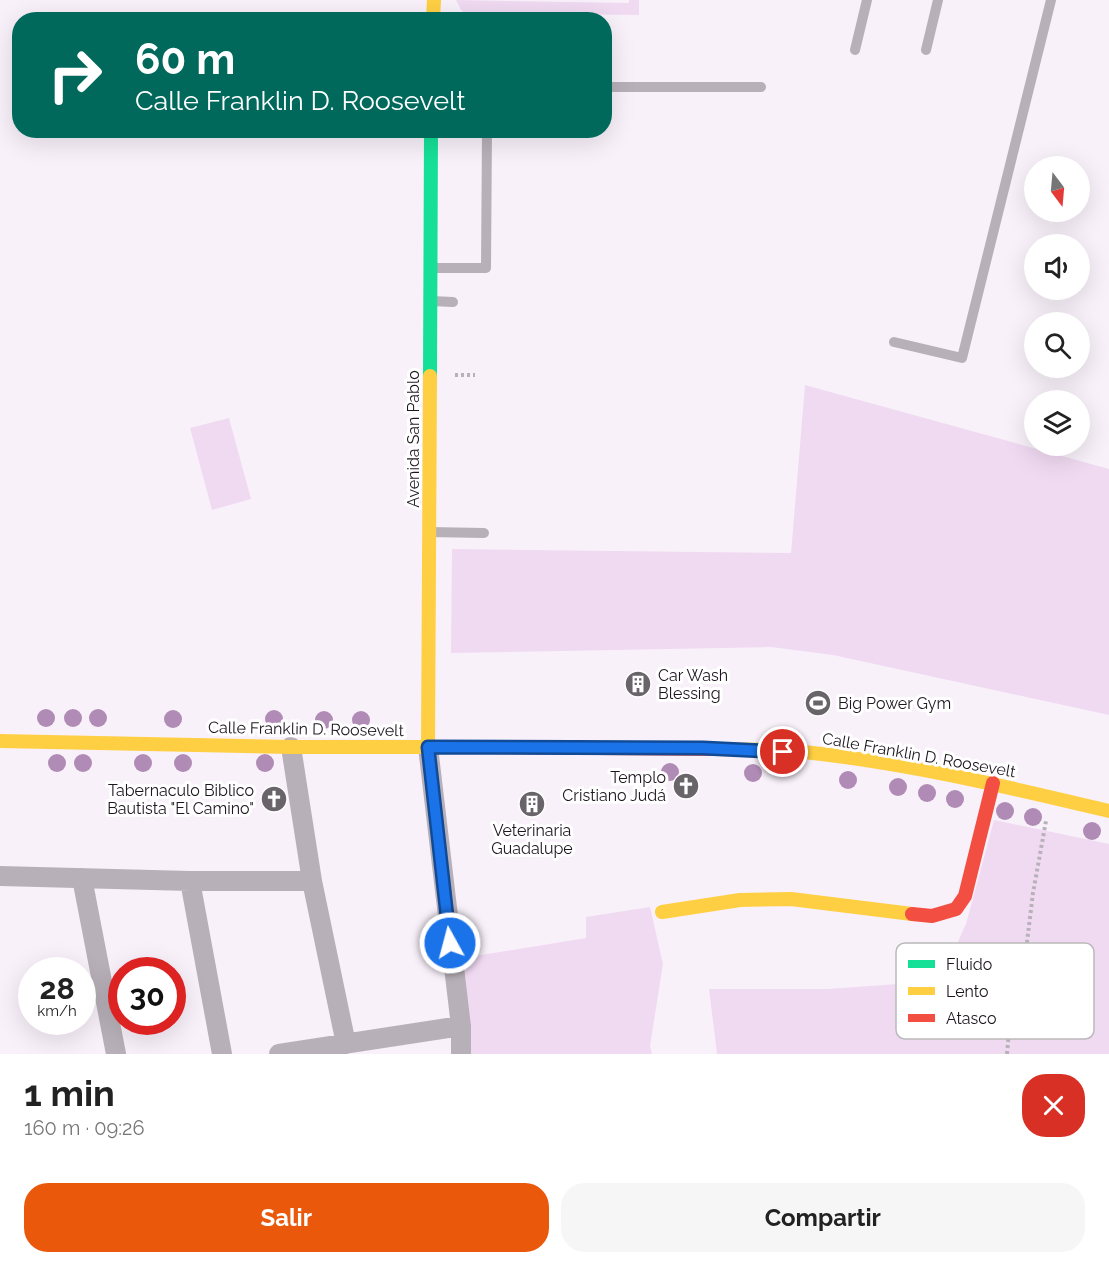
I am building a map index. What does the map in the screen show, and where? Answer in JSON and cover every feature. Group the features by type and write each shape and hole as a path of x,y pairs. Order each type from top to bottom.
{"main road":[{"name":"Avenida San Pablo","path":"428,747 431,138"},
{"name":"Calle Franklin D. Roosevelt","path":"0,741 291,747 703,748 804,753 904,766 993,783 1109,812"},
{"path":"662,912 740,900 791,899 932,916 956,909 965,896 993,783"}],"street":[{"path":"291,747 312,881 334,1048"},
{"path":"428,747 461,1026 461,1054"},
{"path":"0,876 190,881 312,881"},
{"path":"82,878 116,1054"},
{"path":"190,881 222,1054"},
{"path":"279,1054 334,1048 461,1026"}],"lane":[{"path":"855,50 867,0"},
{"path":"926,50 938,0"},
{"path":"894,342 962,358 1051,0"},
{"path":"612,87 761,87"},
{"path":"430,268 486,268 487,138"},
{"path":"430,302 453,302"},
{"path":"429,532 484,533"}],"path":[{"path":"446,375 475,375"},
{"path":"1027,943 1046,820"},
{"path":"1007,1054 1008,1039"}],"shaded area":[{"path":"456,0 629,3 629,0 639,0 639,15 612,15 612,12 464,12"},
{"path":"805,385 1024,446 1024,456 1062,456 1109,469 1109,715 833,655 771,647 451,653 452,549 791,553"},
{"path":"229,418 251,499 212,510 190,428"},
{"path":"994,820 1109,844 1109,1054 717,1054 709,989 828,989 896,984 896,1039 1094,1039 1094,943 957,943 966,924"},
{"path":"650,907 663,964 650,1046 652,1054 470,1054 471,1024 463,958 586,938 586,917"}],"traffic: fast":[{"path":"430,376 431,138"}],"traffic: slow":[{"path":"433,12 434,0"},
{"path":"428,747 430,376"},
{"path":"0,741 291,747 477,747"},
{"path":"718,749 793,751 881,762 1109,811"},
{"path":"662,912 740,900 791,899 912,914"}],"traffic: jam":[{"path":"477,747 718,749"},
{"path":"912,914 932,916 956,909 965,896 993,783"}],"place":[{"name":"Car Wash Blessing","path":"638,684"},
{"name":"Big Power Gym","path":"818,703"},
{"name":"Templo Cristiano Judá","path":"686,786"},
{"name":"Tabernaculo Biblico Bautista \"El Camino\"","path":"274,799"},
{"name":"Veterinaria Guadalupe","path":"532,804"}],"route":[{"path":"450,943 428,747 703,748 783,752"}]}
